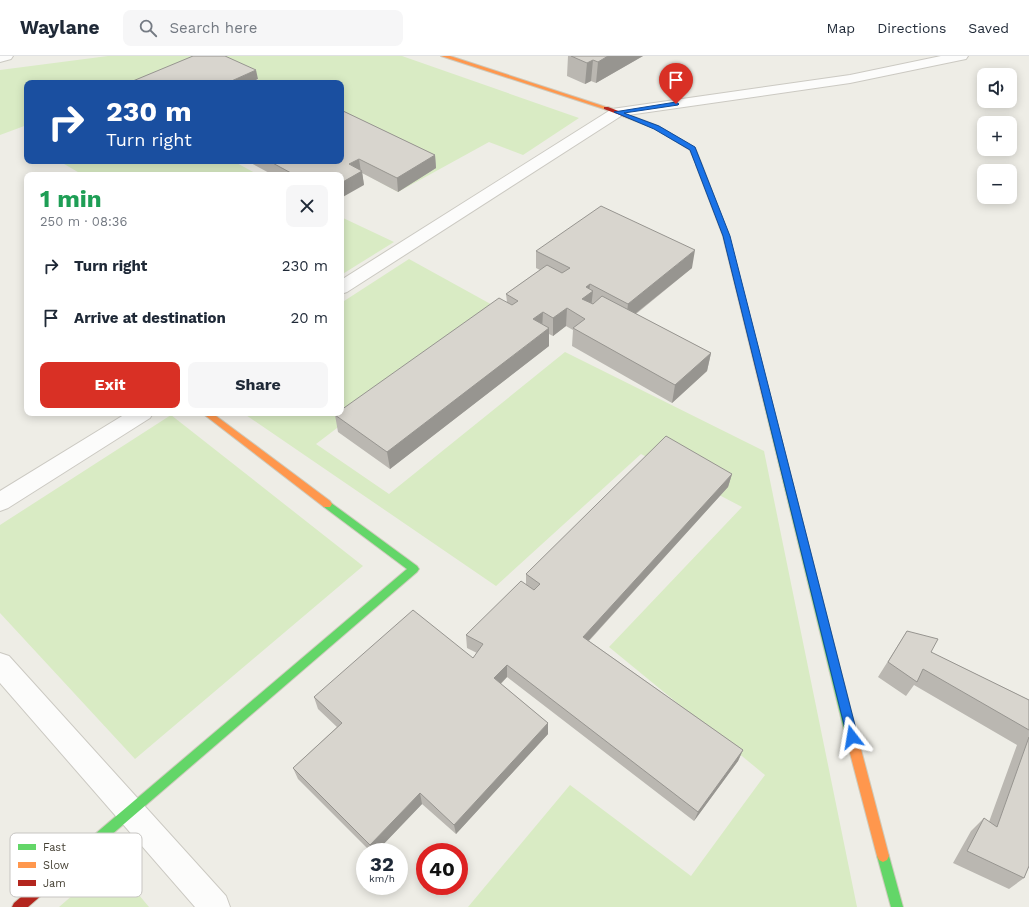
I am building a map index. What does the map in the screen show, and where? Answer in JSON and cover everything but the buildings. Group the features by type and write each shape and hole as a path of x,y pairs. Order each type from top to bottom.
{"street":[{"path":"0,58 6,56"},
{"path":"444,56 617,112 656,127 693,149 726,236 852,737 897,907"},
{"path":"344,286 617,112 850,79 961,56"},
{"path":"0,502 138,416"},
{"path":"104,833 414,569 210,416"},
{"path":"0,664 215,907"},
{"path":"18,907 30,897"}],"green space":[{"path":"108,56 199,56 139,80 24,80 24,126 0,135 0,70"},
{"path":"215,56 402,56 579,118 523,155 489,142 398,192 344,163 344,80 258,79"},
{"path":"64,164 239,164 253,172 78,172"},
{"path":"344,218 394,242 344,273"},
{"path":"409,259 496,307 316,444 389,494 565,352 764,451 857,907 468,907 570,785 691,876 765,775 609,647 742,507 641,454 496,586 247,416 344,416 344,301"},
{"path":"169,416 172,416 363,566 135,759 0,613 0,525"},
{"path":"71,897 141,897 149,907 59,907"}],"traffic: fast":[{"path":"767,399 852,738"},
{"path":"105,833 414,569 327,504"},
{"path":"883,856 897,907"}],"traffic: slow":[{"path":"444,56 606,108"},
{"path":"699,165 726,236 767,399"},
{"path":"210,416 327,504"},
{"path":"852,738 883,856"}],"traffic: jam":[{"path":"606,108 656,127 693,149 699,165"},
{"path":"18,907 30,897"}],"route":[{"path":"676,104 617,112 656,127 693,149 726,236 852,737"}]}
